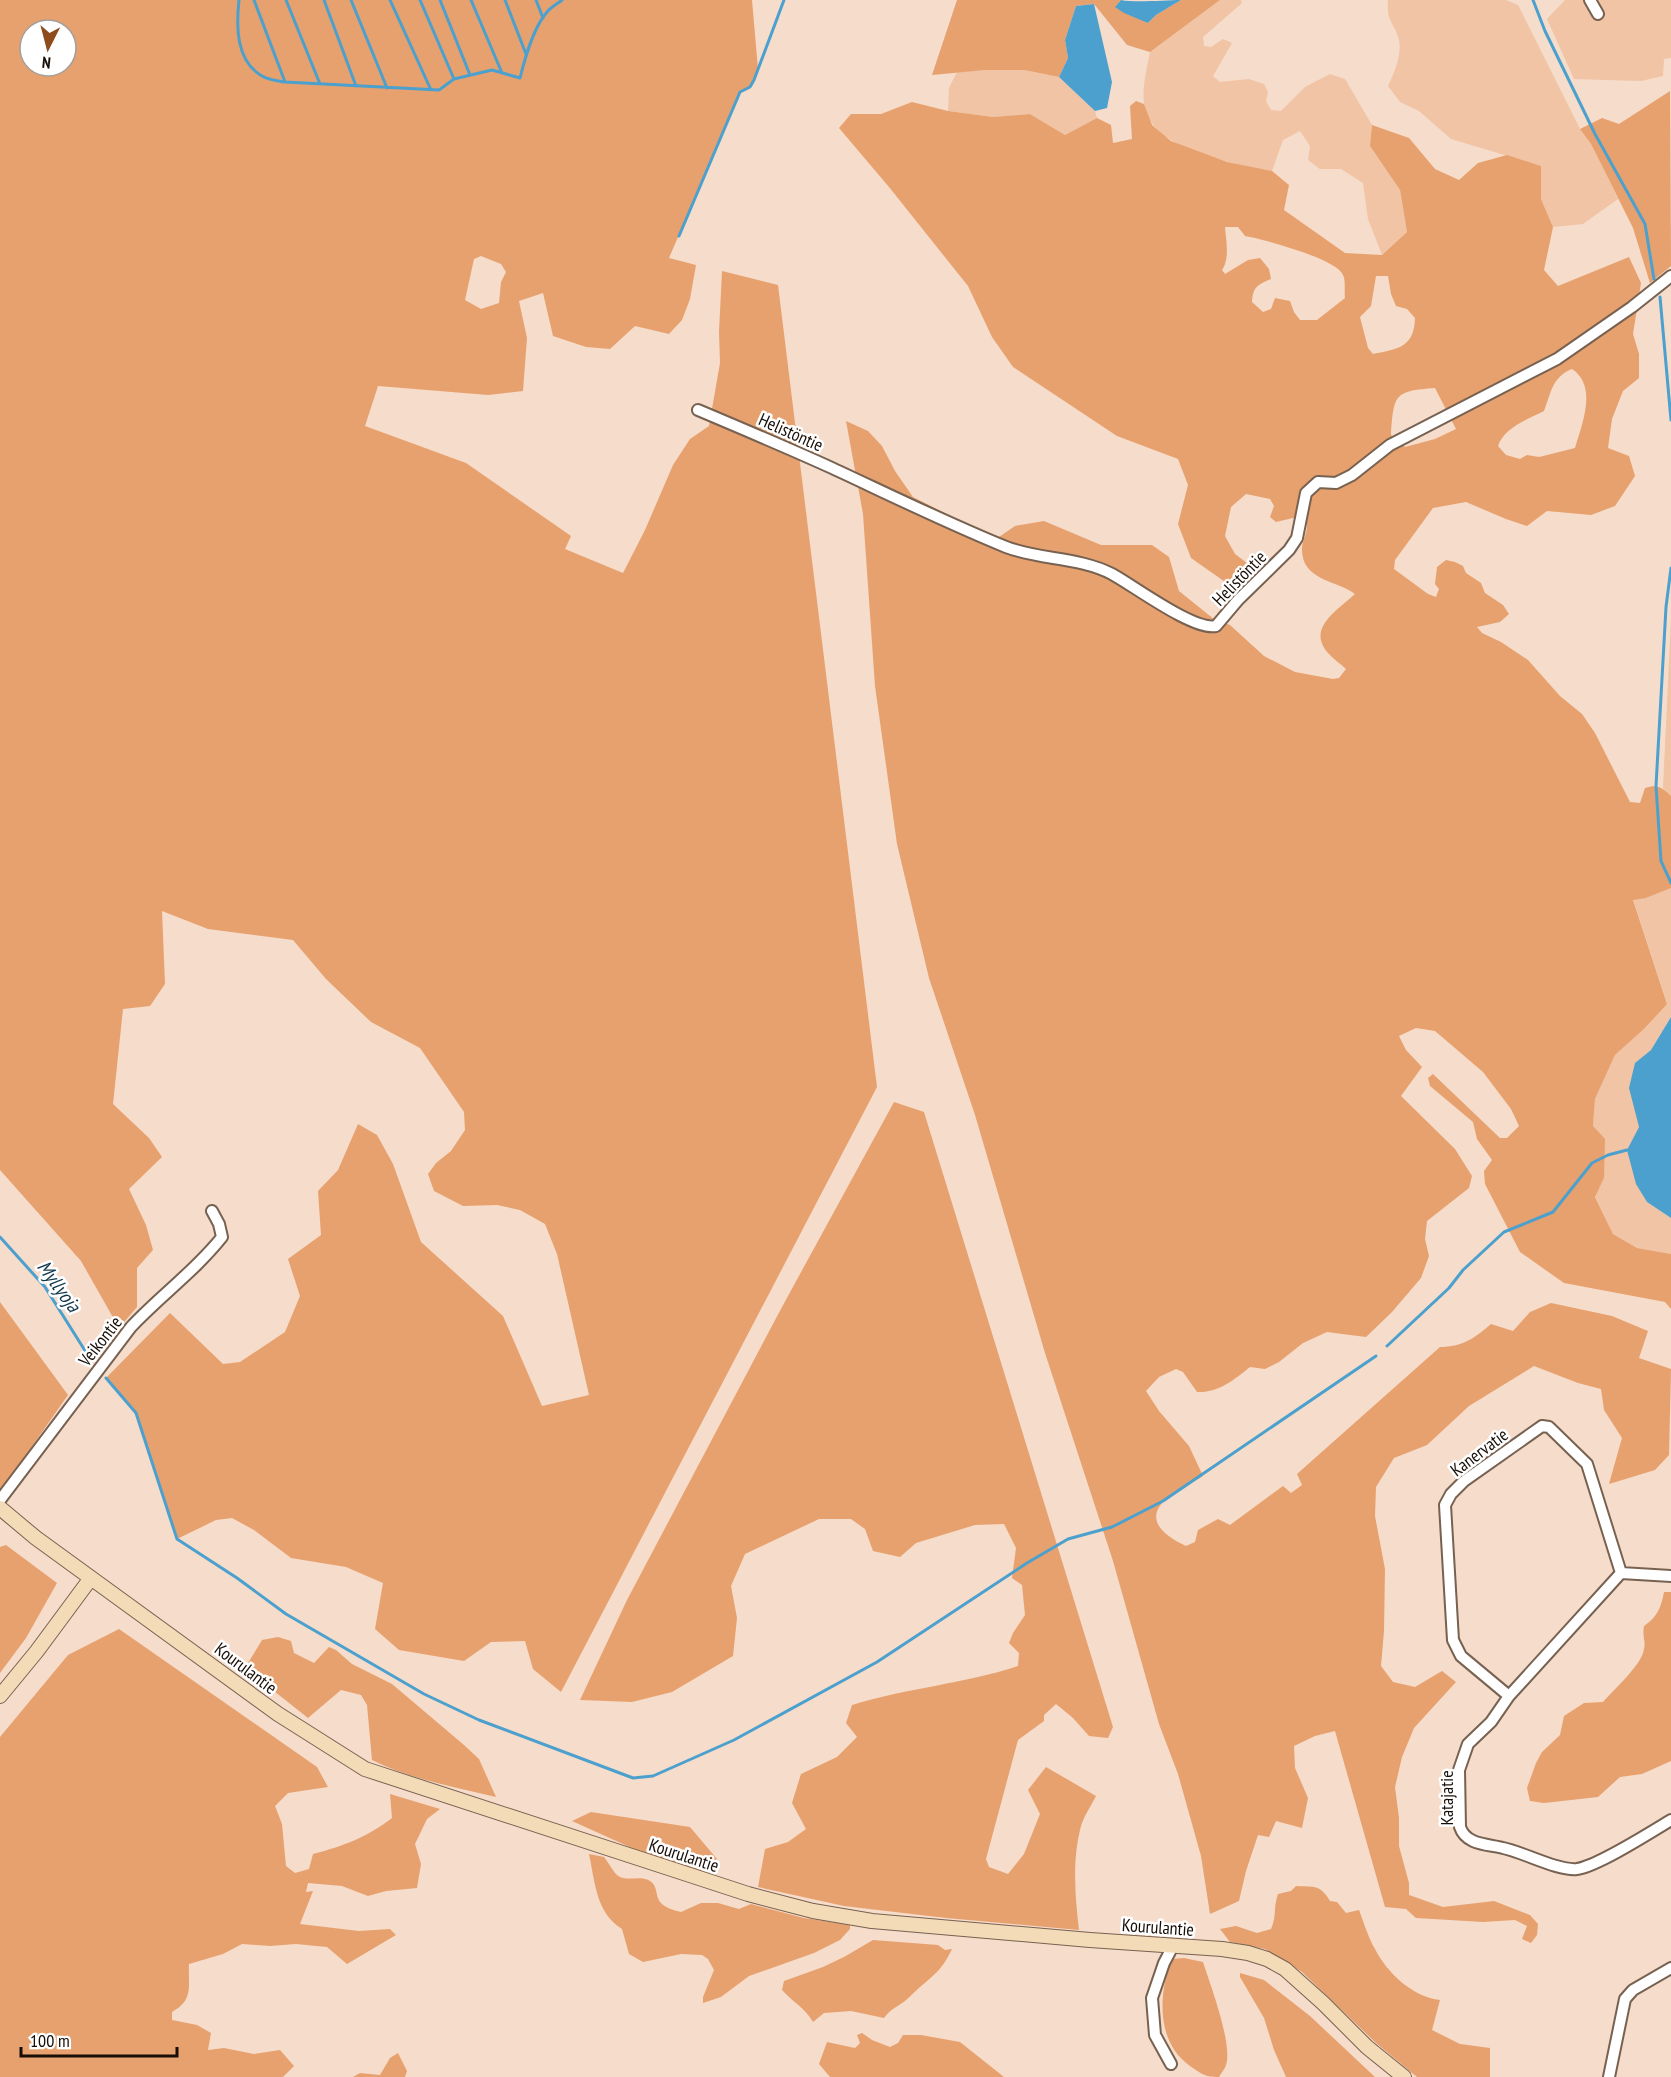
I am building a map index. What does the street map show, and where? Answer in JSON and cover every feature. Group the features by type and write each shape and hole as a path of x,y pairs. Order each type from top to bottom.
{"street":[{"path":"1590,0 1598,14"},
{"name":"Helistöntie","path":"698,410 829,467 957,527 1014,550 1090,566 1110,573 1176,613 1211,627 1216,626 1238,600 1289,550 1297,538 1306,493 1318,482 1336,483 1352,475 1390,445 1557,359 1632,307 1671,276"},
{"name":"Veikontie","path":"0,1500 131,1327 153,1303 204,1259 222,1237 219,1224 212,1211"},
{"name":"Kanervatie","path":"1509,1696 1461,1656 1453,1640 1449,1545 1445,1520 1445,1505 1451,1494 1464,1481 1542,1426 1549,1427 1587,1464 1621,1573"},
{"name":"Kourulantie","path":"0,1508 36,1538 278,1714 365,1769 748,1894 813,1911 872,1921 1248,1953 1267,1959 1285,1969 1367,2046 1404,2077"},
{"path":"1621,1573 1671,1576"},
{"name":"Katajatie","path":"1621,1573 1509,1696 1491,1722 1468,1744 1460,1770 1460,1827 1462,1834 1475,1842 1509,1849 1577,1869 1595,1863 1671,1820"},
{"path":"0,1696 37,1651 91,1578"},
{"path":"1171,2064 1155,2035 1152,1998 1164,1963 1173,1946"},
{"path":"1609,2077 1625,1999 1633,1990 1671,1968"}],"shaded area":[{"path":"0,0 752,0 758,69 750,87 740,92 669,258 696,265 690,299 682,320 669,334 635,326 610,349 586,347 553,336 543,293 519,301 527,338 523,391 488,395 378,386 365,426 466,463 571,536 565,549 623,573 645,530 673,465 690,439 709,426 720,363 722,271 778,285 877,1087 561,1692 533,1669 525,1641 491,1642 464,1661 399,1650 375,1629 383,1583 346,1567 291,1558 254,1530 232,1518 216,1520 177,1539 136,1413 106,1378 170,1313 223,1364 240,1362 285,1332 300,1296 288,1259 321,1235 318,1191 338,1170 358,1124 377,1135 393,1164 421,1242 503,1316 542,1406 589,1395 557,1254 545,1224 520,1210 497,1205 463,1206 434,1191 428,1174 436,1163 451,1151 465,1130 464,1112 420,1048 371,1022 326,979 293,940 208,929 162,911 165,984 150,1006 123,1009 113,1104 149,1138 162,1157 129,1189 146,1225 153,1250 137,1268 137,1307 119,1328 81,1261 0,1170","holes":["481,256 501,264 506,272 501,282 499,303 481,309 465,300 474,259"]},
{"path":"957,0 1121,0 1116,6 1148,23 1156,15 1181,0 1220,0 1150,52 1127,45 1094,4 1076,6 1065,40 1068,58 1059,77 1024,70 985,70 932,75"},
{"path":"1220,0 1241,0 1242,3 1203,37 1204,46 1211,47 1223,39 1232,43 1213,76 1220,82 1249,79 1264,84 1268,92 1266,101 1271,110 1281,111 1305,87 1330,74 1345,79 1372,125 1370,146 1400,190 1407,232 1382,255 1368,219 1363,183 1341,169 1320,169 1308,160 1310,146 1300,131 1283,140 1272,171 1216,159 1196,152 1161,132 1149,119 1144,97 1150,52"},
{"path":"1388,0 1506,0 1518,5 1618,199 1583,224 1553,227 1541,199 1541,166 1451,139 1419,111 1400,102 1388,86 1397,64 1400,46 1388,13"},
{"path":"1565,0 1671,0 1671,58 1664,59 1663,76 1641,81 1574,79 1547,19"},
{"path":"1024,70 1059,77 1095,111 1097,118 1065,135 1030,114 993,117 948,111 949,88 957,72"},
{"path":"1670,91 1671,266 1650,283 1633,228 1591,144 1580,129 1602,118 1619,124"},
{"path":"1136,101 1144,104 1152,125 1171,141 1227,162 1272,171 1289,185 1284,210 1345,253 1382,255 1407,232 1400,190 1370,146 1372,125 1409,138 1435,169 1459,180 1478,163 1507,155 1541,166 1541,199 1553,227 1544,270 1558,286 1629,257 1641,283 1633,334 1639,354 1639,378 1623,391 1612,419 1608,448 1629,456 1635,476 1615,506 1591,515 1547,511 1527,526 1466,502 1433,508 1395,560 1394,569 1428,594 1436,597 1439,589 1435,584 1437,567 1446,560 1463,566 1466,573 1481,583 1485,593 1503,605 1509,614 1500,622 1477,627 1482,633 1501,642 1528,660 1560,696 1582,714 1595,733 1630,802 1640,803 1645,788 1653,786 1665,790 1671,796 1671,888 1646,898 1633,900 1667,1004 1615,1055 1595,1099 1593,1126 1605,1139 1604,1178 1595,1197 1613,1234 1637,1248 1671,1254 1671,1309 1665,1302 1564,1283 1520,1252 1485,1184 1484,1171 1492,1160 1477,1139 1473,1122 1430,1086 1428,1078 1433,1074 1500,1138 1507,1138 1519,1126 1511,1109 1483,1072 1435,1031 1416,1028 1399,1036 1406,1050 1422,1067 1401,1096 1455,1149 1472,1176 1469,1188 1427,1221 1425,1239 1429,1256 1421,1278 1392,1312 1366,1337 1327,1332 1303,1343 1279,1362 1265,1369 1250,1367 1232,1381 1205,1392 1197,1392 1183,1372 1176,1369 1159,1377 1146,1391 1159,1411 1189,1446 1203,1476 1171,1495 1163,1502 1156,1517 1157,1523 1166,1534 1186,1546 1195,1542 1198,1530 1218,1519 1230,1525 1283,1486 1291,1493 1302,1485 1297,1474 1440,1347 1468,1341 1491,1324 1513,1331 1530,1312 1551,1303 1612,1316 1648,1331 1639,1358 1671,1369 1669,1455 1655,1470 1609,1484 1622,1438 1604,1410 1601,1389 1534,1366 1469,1406 1427,1445 1394,1458 1376,1487 1375,1516 1385,1569 1381,1666 1393,1682 1415,1687 1442,1671 1456,1682 1414,1728 1402,1757 1395,1787 1399,1818 1399,1846 1409,1883 1409,1895 1443,1907 1494,1901 1530,1915 1538,1924 1537,1935 1531,1943 1522,1939 1527,1926 1515,1920 1483,1922 1416,1918 1406,1909 1385,1907 1335,1731 1315,1736 1294,1746 1295,1768 1308,1798 1302,1828 1276,1821 1269,1837 1258,1835 1239,1901 1210,1914 1201,1856 1178,1774 1159,1724 1113,1561 1045,1353 975,1115 929,978 897,844 875,686 863,514 846,421 868,431 882,446 895,471 913,497 996,539 1015,526 1044,521 1101,545 1152,545 1169,557 1179,591 1215,620 1230,625 1264,656 1295,672 1333,679 1339,678 1346,669 1328,653 1322,644 1321,635 1327,620 1355,594 1321,578 1307,567 1303,559 1302,548 1306,521 1293,518 1276,522 1270,517 1274,506 1270,499 1246,494 1231,507 1225,536 1235,554 1247,563 1250,577 1238,591 1191,558 1178,524 1188,485 1178,459 1117,436 1013,367 992,337 968,286 839,128 851,114 881,114 912,102 948,111 993,117 1030,114 1065,135 1097,118 1111,125 1113,143 1132,139 1130,106","holes":["1225,227 1238,227 1245,236 1314,256 1338,269 1343,275 1345,298 1317,320 1300,320 1290,301 1275,298 1271,309 1263,312 1252,302 1253,293 1262,283 1271,279 1269,269 1260,258 1248,260 1225,274 1222,270 1227,255","1376,276 1388,276 1396,306 1407,309 1415,318 1412,335 1408,341 1397,348 1373,354 1368,348 1360,317 1371,306","1572,369 1580,376 1586,395 1584,417 1575,448 1539,457 1527,455 1520,459 1506,455 1498,446 1505,434 1516,425 1544,411 1553,386 1565,372","1435,388 1456,429 1435,439 1405,447 1391,435 1393,411 1399,397 1411,391"]},
{"path":"1671,619 1671,796 1663,788"},
{"path":"1671,888 1671,1017 1651,1050 1635,1063 1636,1113 1639,1127 1627,1150 1647,1202 1671,1218 1671,1254 1637,1248 1613,1234 1595,1196 1604,1178 1593,1126 1595,1099 1615,1055 1644,1029 1667,1003 1633,899 1646,898"},
{"path":"894,1102 924,1112 1113,1727 1108,1738 1089,1736 1056,1704 1044,1715 1044,1721 1018,1740 986,1859 989,1867 1008,1874 1024,1854 1040,1814 1028,1790 1046,1767 1096,1796 1082,1822 1076,1852 1079,1930 844,1906 758,1887 765,1849 788,1842 806,1829 792,1803 801,1774 837,1757 857,1737 846,1723 852,1705 1018,1666 1019,1653 1009,1643 1025,1615 1022,1585 1012,1578 1016,1548 1004,1524 975,1525 916,1543 900,1557 873,1551 865,1529 851,1519 819,1519 745,1554 731,1586 737,1618 733,1656 672,1692 632,1702 580,1700 627,1600 782,1307"},
{"path":"0,1302 68,1395 0,1492"},
{"path":"6,1545 57,1583 26,1638 0,1673 0,1547"},
{"path":"1664,1592 1671,1592 1671,1761 1642,1774 1620,1777 1598,1797 1544,1803 1530,1801 1527,1788 1536,1763 1542,1752 1560,1735 1564,1716 1584,1703 1603,1702 1633,1669 1644,1649 1644,1626 1658,1612"},
{"path":"119,1629 317,1767 328,1787 288,1793 275,1806 282,1824 286,1866 295,1873 309,1869 313,1854 355,1840 392,1818 390,1794 440,1809 427,1819 415,1844 421,1864 417,1888 386,1891 368,1896 342,1886 308,1883 306,1892 313,1891 300,1924 359,1931 390,1929 396,1935 347,1964 327,1947 296,1944 270,1946 242,1944 223,1954 189,1964 187,1998 172,2012 172,2020 197,2025 211,2033 208,2050 224,2048 254,2054 280,2050 294,2066 283,2077 0,2077 0,1737 68,1655"},
{"path":"278,1637 291,1641 294,1653 314,1663 329,1647 352,1664 392,1684 479,1759 496,1797 417,1777 372,1760 367,1705 361,1695 341,1690 308,1718 245,1668 262,1640"},
{"path":"591,1812 690,1827 717,1859 699,1875 676,1868 572,1821"},
{"path":"589,1854 604,1857 614,1871 623,1878 641,1878 650,1881 654,1885 660,1902 681,1912 701,1903 718,1903 739,1909 751,1904 804,1918 850,1925 850,1929 840,1940 814,1953 749,1976 721,1997 703,2003 703,1997 714,1970 708,1959 702,1955 681,1954 643,1962 629,1954 622,1929 607,1914 598,1896"},
{"path":"1296,1886 1320,1889 1330,1901 1337,1902 1346,1913 1359,1910 1368,1935 1386,1967 1411,1989 1440,2000 1432,2030 1460,2044 1490,2048 1490,2077 1417,2077 1376,2043 1302,1972 1265,1949 1230,1942 1220,1929 1236,1926 1257,1933 1271,1929 1278,1894 1291,1891"},
{"path":"873,1940 938,1945 945,1950 952,1949 938,1971 884,2018 851,2011 824,2013 813,2022 782,1990 784,1981 823,1967"},
{"path":"1184,1958 1203,1962 1220,2014 1227,2055 1225,2066 1219,2077 1203,2075 1190,2066 1179,2056 1166,2031 1163,2002 1167,1973 1172,1959"},
{"path":"1240,1973 1264,1980 1310,2016 1375,2077 1286,2077 1274,2050 1264,2018 1240,1977"},
{"path":"862,2033 890,2047 898,2043 903,2035 921,2035 960,2042 1004,2077 830,2077 819,2064 827,2042 855,2048 860,2043 857,2035"},
{"path":"398,2053 407,2071 405,2077 353,2077 360,2073 380,2075 390,2058"}],"water":[{"path":"1121,0 1181,0 1156,15 1148,23 1115,7"},
{"path":"1094,4 1112,82 1107,108 1095,111 1059,77 1068,58 1065,40 1076,6"},
{"path":"1671,1017 1671,1218 1647,1202 1636,1184 1627,1150 1639,1127 1629,1088 1635,1063 1651,1050"}],"waterway":[{"path":"239,0 238,32 243,52 253,70 264,77 285,82 439,90 454,79 492,70 520,78 538,26 549,10 562,0"},
{"path":"254,0 285,82"},
{"path":"286,0 320,84"},
{"path":"324,0 356,86"},
{"path":"351,0 387,88"},
{"path":"390,0 431,90"},
{"path":"420,0 454,79"},
{"path":"440,0 470,75"},
{"path":"471,0 502,73"},
{"path":"505,0 526,54"},
{"path":"536,0 543,18"},
{"path":"679,236 740,92 750,87 754,80 784,0"},
{"path":"1533,0 1545,31 1595,134 1645,224 1654,279"},
{"path":"1660,297 1671,420"},
{"path":"1671,568 1666,607 1656,786 1661,861 1671,883"},
{"path":"1387,1346 1504,1232 1553,1212 1592,1163 1608,1155 1627,1150"},
{"name":"Myllyoja","path":"0,1237 45,1287 89,1357"},
{"path":"106,1378 136,1413 177,1539 237,1578 286,1614 424,1694 479,1720 633,1778 653,1776 734,1740 877,1662 1027,1563 1068,1539 1112,1527 1163,1501 1376,1356"}]}
